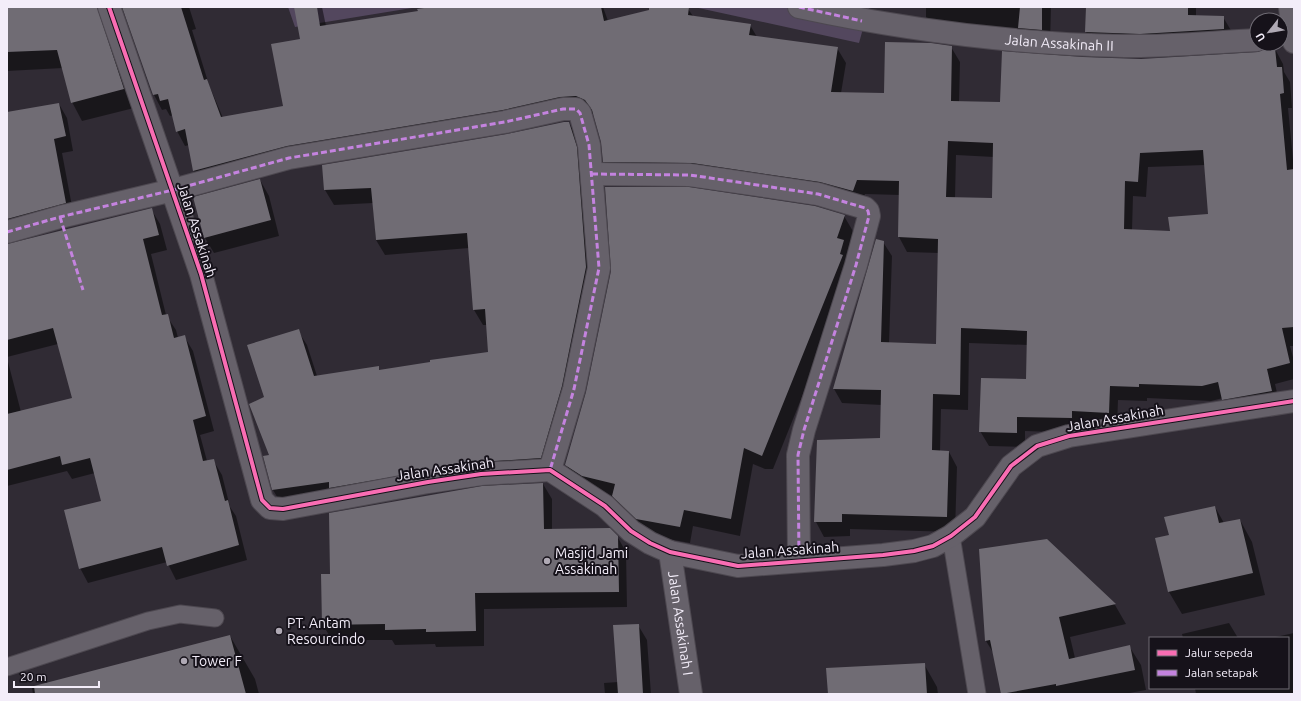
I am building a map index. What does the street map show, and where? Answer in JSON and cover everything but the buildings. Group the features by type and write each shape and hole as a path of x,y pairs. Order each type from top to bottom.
{"street":[{"name":"Jalan Assakinah","path":"108,7 201,274 262,500 270,508 283,509 428,482 481,474 550,470 605,506 638,535 650,543 670,552 738,566 799,560 883,555 914,551 934,546 951,536 975,517 1011,466 1037,446 1069,436 1294,401"},
{"name":"Jalan Assakinah II","path":"799,7 862,21 976,37 1125,46 1249,40"},
{"path":"1289,40 1290,7"},
{"path":"7,232 60,217 173,190 289,158 505,122 572,108 580,113 589,146 599,268 574,389 550,470"},
{"path":"592,174 697,176 818,194 865,208 868,211 869,216 856,266 804,430 798,455 799,560"},
{"name":"Jalan Assakinah I","path":"670,552 691,694"}],"lane":[{"path":"951,536 977,694"},
{"path":"7,668 148,621 180,614 215,618"}],"shaded area":[{"path":"288,7 418,7 295,27"},
{"path":"694,7 869,7 859,43"}],"marked path":[{"path":"799,7 862,21"},
{"path":"7,232 60,217 173,190 289,158 505,122 563,109 576,109 580,113 589,145 599,268 574,389 550,470"},
{"path":"592,174 690,175 818,194 865,208 868,211 869,216 856,265 804,430 798,455 799,560"},
{"path":"60,217 83,290"}],"cycle path":[{"path":"109,7 201,274 262,500 270,508 283,509 428,482 481,474 550,470 605,506 631,531 650,543 670,552 738,566 883,555 914,551 933,546 951,536 975,517 1011,466 1037,446 1069,436 1294,401"}],"place":[{"name":"Masjid Jami Assakinah","path":"547,561"},
{"name":"PT. Antam Resourcindo","path":"279,631"},
{"name":"Tower F","path":"184,661"}]}
